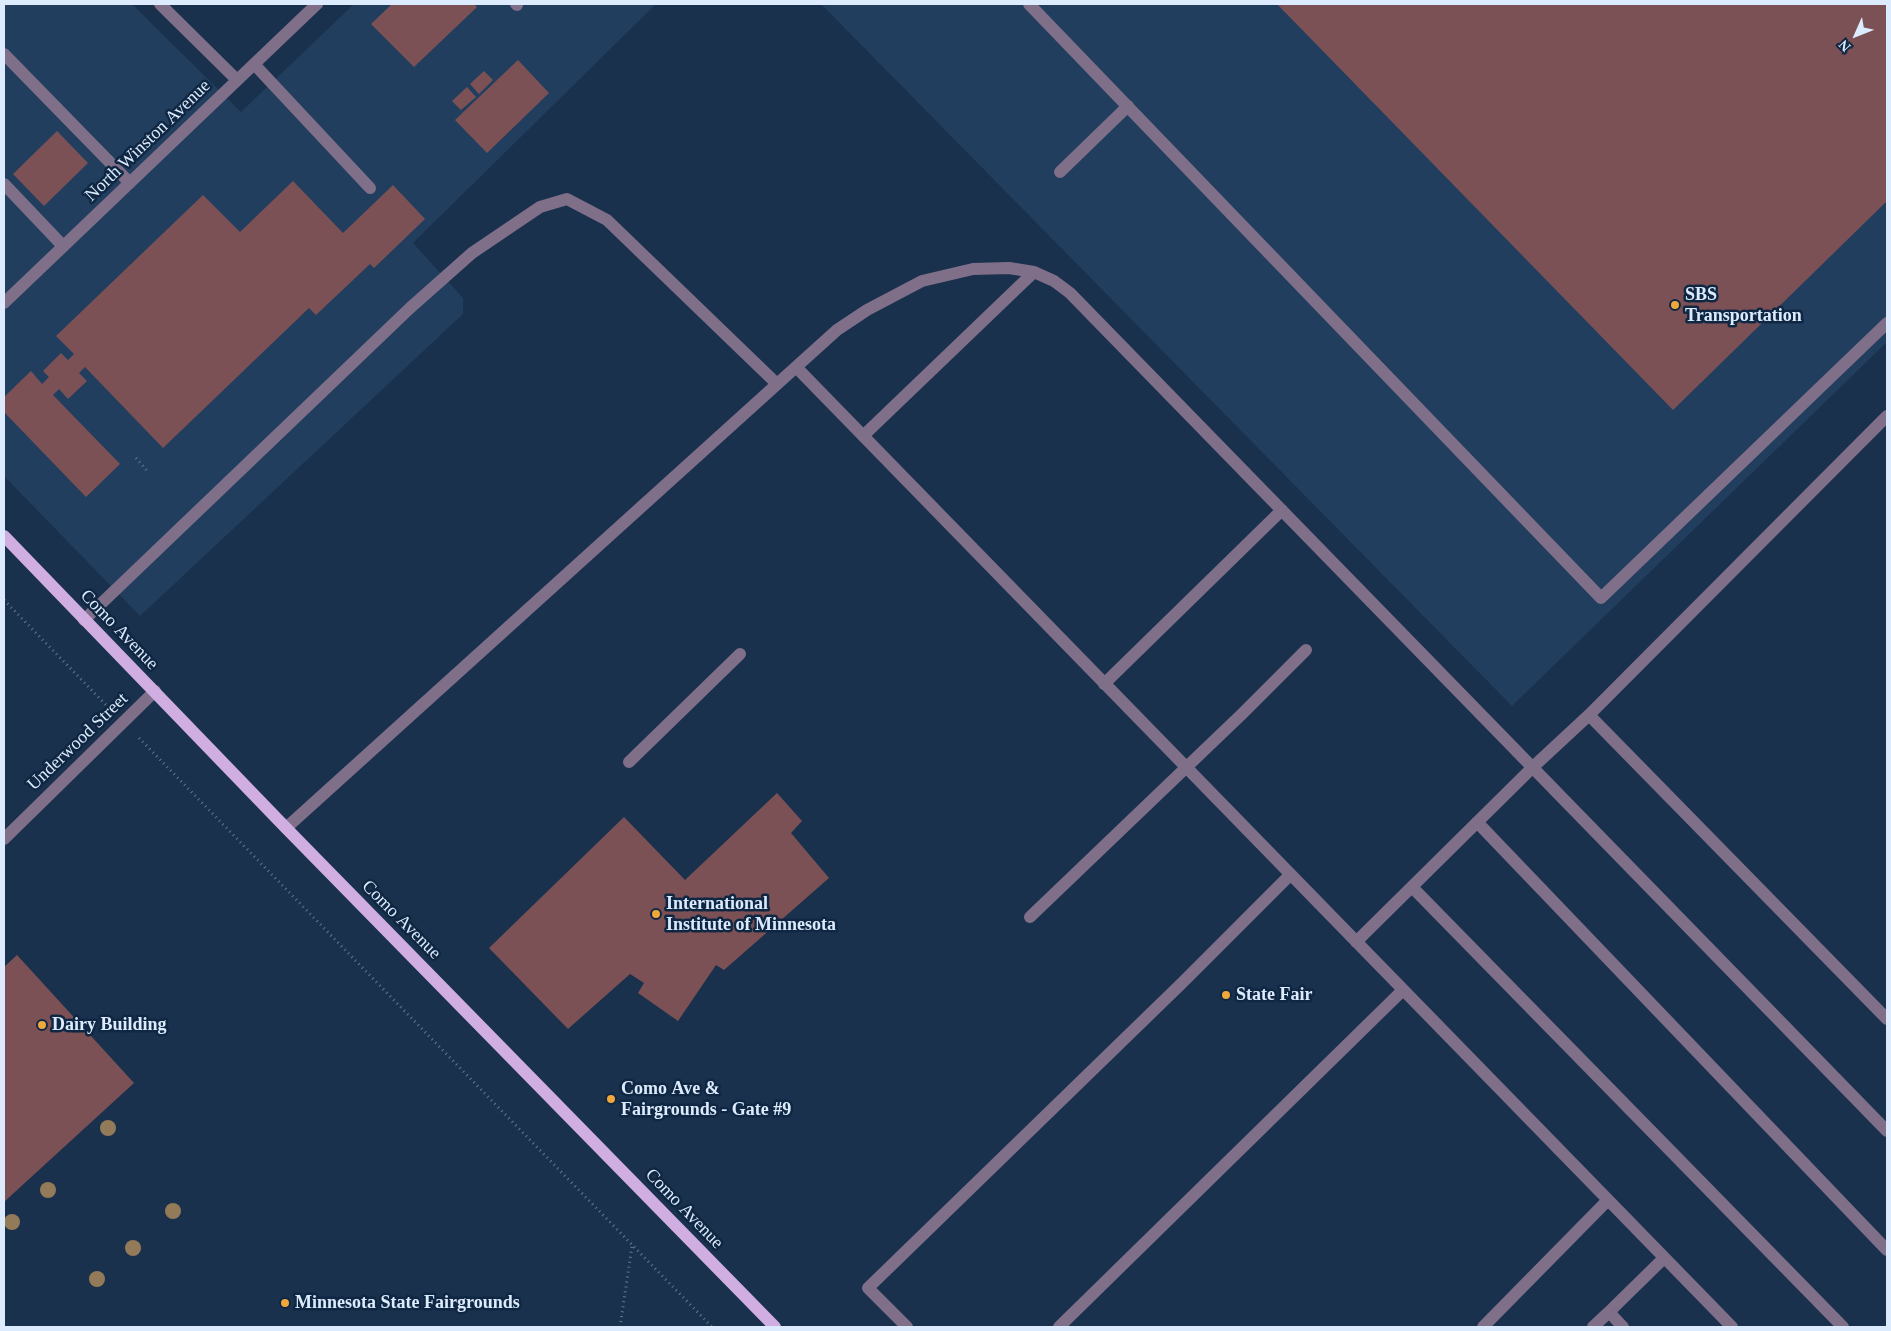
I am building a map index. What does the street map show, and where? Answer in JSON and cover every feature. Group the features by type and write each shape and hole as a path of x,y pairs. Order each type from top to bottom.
{"main road":[{"name":"Como Avenue","path":"4,536 286,828 775,1327"}],"street":[{"path":"160,4 238,80"},
{"name":"North Winston Avenue","path":"4,303 317,4"},
{"path":"1030,4 1601,598 1887,323"},
{"path":"4,54 130,183"},
{"path":"254,64 370,188"},
{"path":"1060,172 1128,106"},
{"path":"4,184 63,246"},
{"path":"84,620 410,308 472,253 540,207 567,199 606,220 777,384"},
{"path":"286,828 777,384 845,325 867,310 922,281 973,269 1009,268 1034,272 1054,281 1070,293 1887,1131"},
{"path":"863,436 1034,272"},
{"path":"796,367 1732,1327"},
{"path":"1356,942 1533,766 1589,715 1887,416"},
{"path":"1104,684 1282,510"},
{"path":"1030,917 1306,650"},
{"path":"629,762 740,654"},
{"name":"Underwood Street","path":"4,839 154,692"},
{"path":"1589,715 1887,1019"},
{"path":"1477,822 1887,1250"},
{"path":"907,1327 868,1288 1290,875"},
{"path":"1412,886 1843,1327"},
{"path":"1059,1327 1403,990"},
{"path":"1483,1327 1608,1200"},
{"path":"1593,1327 1664,1258"},
{"path":"1609,1312 1623,1327"}],"path":[{"path":"136,458 149,473"},
{"path":"4,600 712,1327"},
{"path":"620,1327 632,1246"}],"shaded area":[{"path":"4,4 132,4 241,112 354,4 656,4 413,243 463,298 463,314 140,616 4,476"},
{"path":"821,4 1887,4 1887,342 1512,706"}],"building":[{"path":"392,4 474,4 477,7 414,67 371,24"},
{"name":"SBS Transportation","path":"1277,4 1887,4 1887,201 1673,410"},
{"path":"518,60 549,93 487,153 455,120"},
{"path":"484,71 493,80 479,94 470,84"},
{"path":"467,87 476,97 461,110 452,101"},
{"path":"57,131 88,163 44,206 13,174"},
{"path":"293,181 343,233 393,185 425,219 374,268 370,264 316,315 309,308 163,448 85,367 79,373 87,381 68,399 59,389 53,395 120,464 86,497 4,412 4,397 31,371 42,384 49,377 43,371 61,353 68,360 74,354 56,336 203,195 240,232"},
{"name":"International Institute of Minnesota","path":"777,793 802,821 791,833 829,878 724,970 716,965 678,1021 638,993 644,983 630,974 568,1029 489,948 624,817 685,880"},
{"name":"Dairy Building","path":"17,955 134,1083 4,1202 4,967"}],"place":[{"name":"SBS Transportation","path":"1675,305"},
{"name":"International Institute of Minnesota","path":"656,914"},
{"name":"State Fair","path":"1226,995"},
{"name":"Dairy Building","path":"42,1025"},
{"name":"Como Ave & Fairgrounds - Gate #9","path":"611,1099"},
{"name":"Minnesota State Fairgrounds","path":"285,1303"}]}
